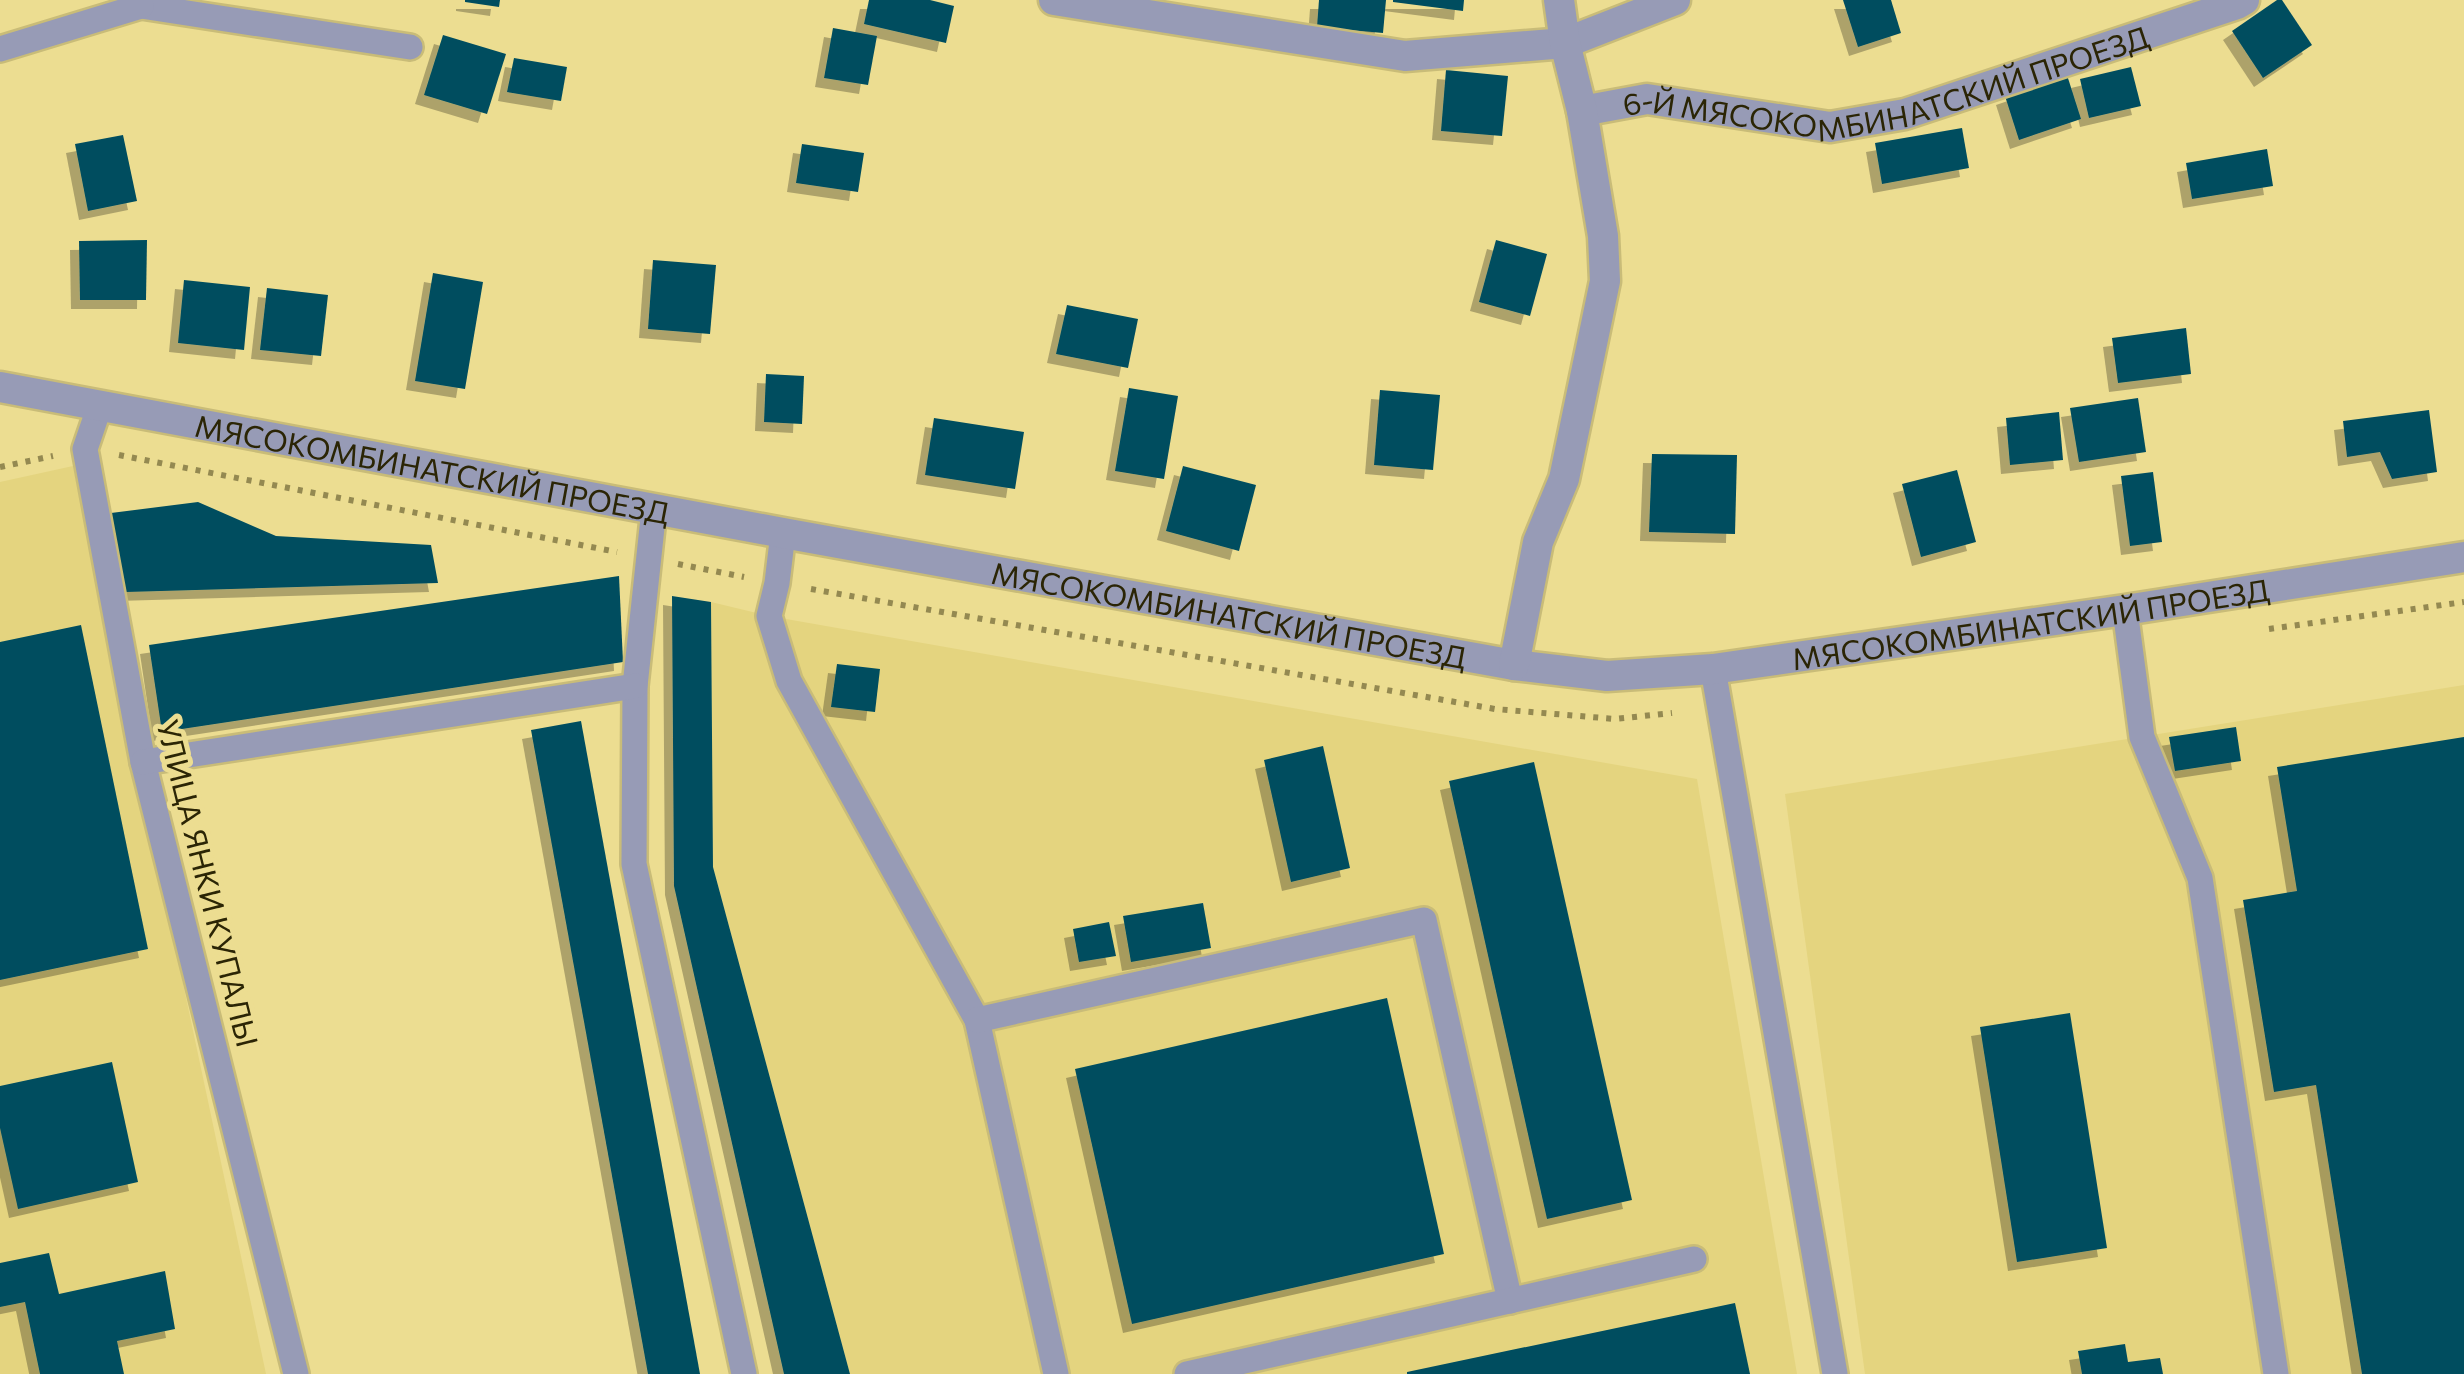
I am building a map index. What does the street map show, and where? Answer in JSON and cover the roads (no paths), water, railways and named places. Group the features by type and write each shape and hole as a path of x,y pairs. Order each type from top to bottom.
{"street":[{"path":"1054,0 1405,56 1565,43 1675,0"},
{"path":"1514,664 1538,542 1564,479 1605,281 1603,236 1559,0"},
{"name":"6-Й МЯСОКОМБИНАТСКИЙ ПРОЕЗД","path":"1582,111 1647,99 1830,127 1886,118 2244,0"},
{"name":"МЯСОКОМБИНАТСКИЙ ПРОЕЗД","path":"0,387 783,533 1514,664 1607,676 1714,669 2464,557"}],"lane":[{"path":"0,50 138,3 410,47"},
{"name":"УЛИЦА ЯНКИ КУПАЛЫ","path":"100,405 85,449 143,762 296,1374"},
{"path":"654,509 635,686 634,864 744,1374"},
{"path":"783,533 770,616 789,681 977,1020 1056,1374"},
{"path":"2125,610 2142,737 2200,878 2276,1374"},
{"path":"1714,669 1835,1374"},
{"path":"143,762 635,686"},
{"path":"977,1020 1424,920 1510,1302"},
{"path":"1186,1374 1694,1259"}]}
